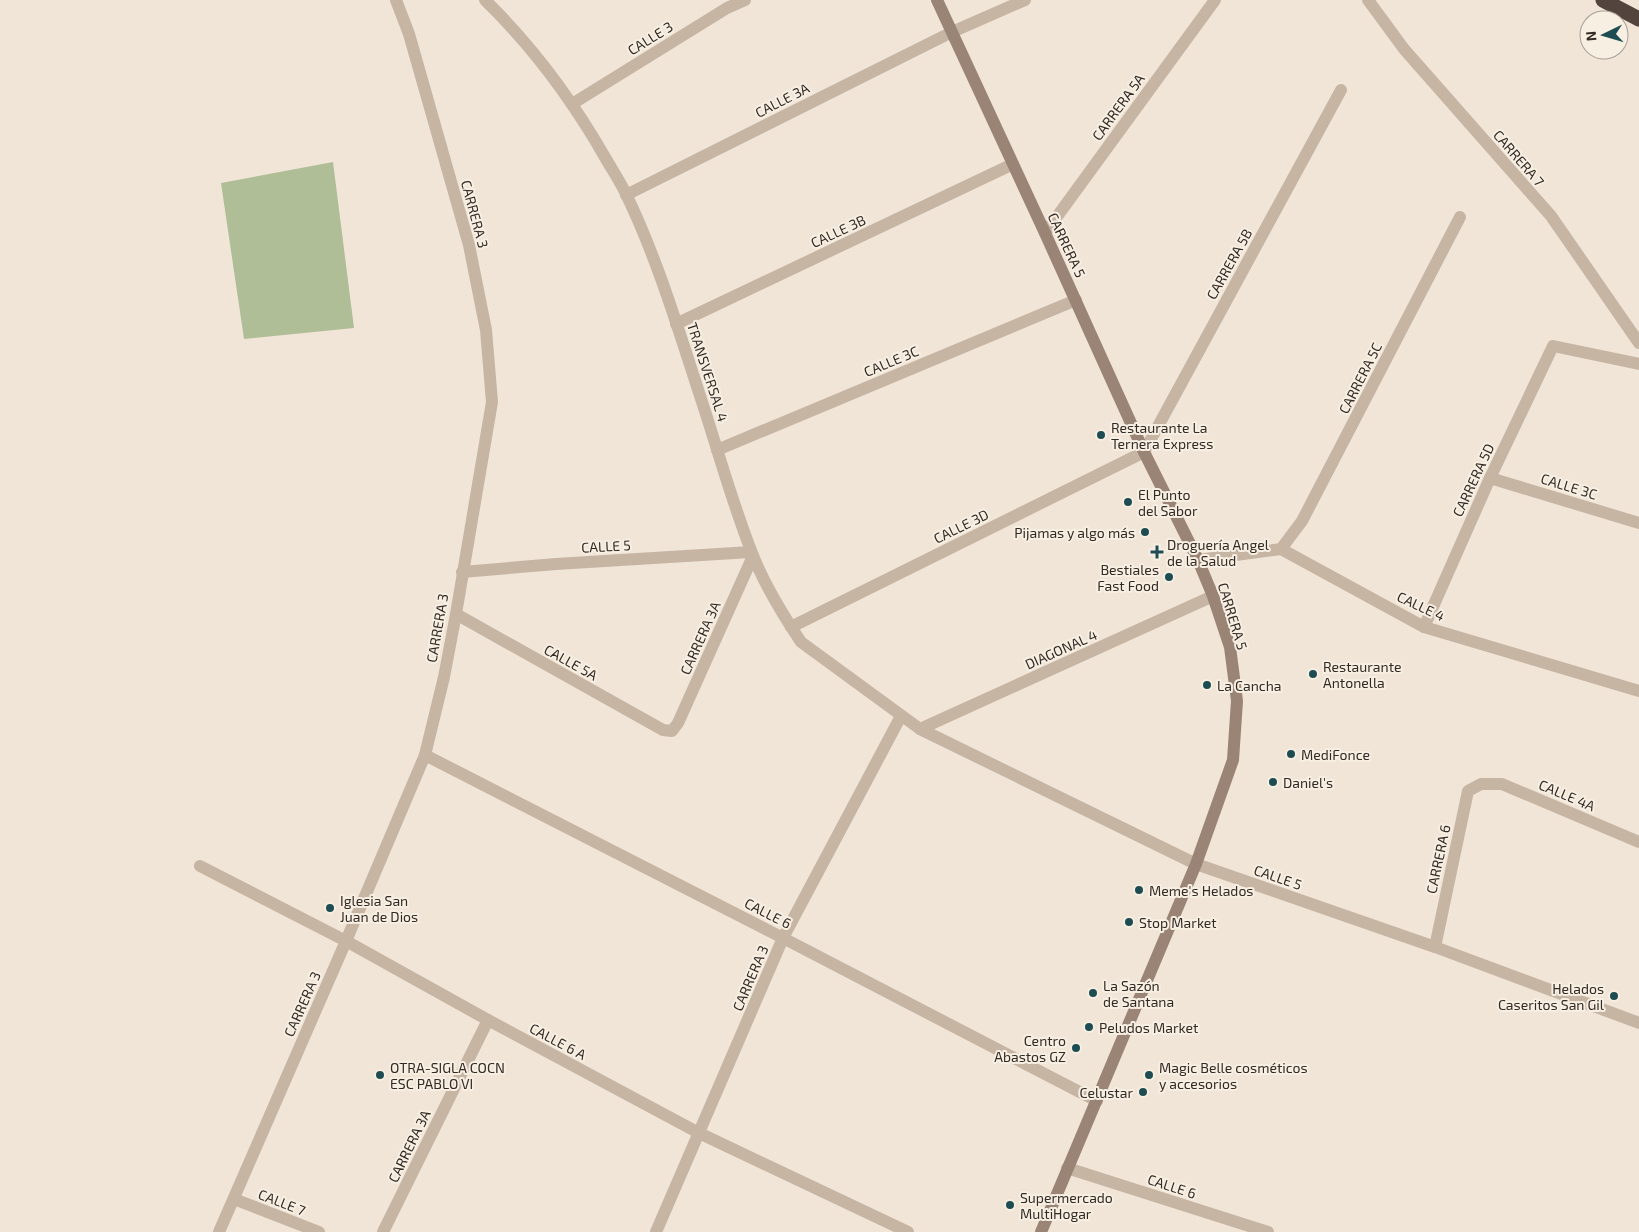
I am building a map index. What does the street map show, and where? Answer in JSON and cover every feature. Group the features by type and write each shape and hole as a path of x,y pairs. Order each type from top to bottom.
{"highway":[{"path":"1603,0 1639,19"}],"street":[{"name":"CARRERA 3","path":"219,1232 425,755 444,677 456,614 492,402 486,330 469,245 409,34 396,0"},
{"name":"TRANSVERSAL 4","path":"485,0 543,65 572,104 588,128 626,195 661,276 752,554 791,627 801,642 920,729"},
{"name":"CALLE 3","path":"572,104 724,4 745,0"},
{"name":"CARRERA 5","path":"937,0 1045,232 1144,452 1198,560 1213,596 1230,647 1237,701 1233,760 1196,864 1041,1232"},
{"path":"952,32 1025,0"},
{"name":"CARRERA 5A","path":"1045,232 1215,0"},
{"name":"CARRERA 7","path":"1368,0 1404,49 1551,216 1639,343"},
{"name":"CALLE 3A","path":"626,195 952,32"},
{"name":"CARRERA 5B","path":"1144,452 1341,90"},
{"name":"CALLE 3B","path":"676,324 1013,164"},
{"name":"CARRERA 5C","path":"1281,549 1302,521 1460,217"},
{"name":"CALLE 3C","path":"718,450 1076,300"},
{"name":"CARRERA 5D","path":"1424,627 1490,478 1553,346 1639,364"},
{"name":"CALLE 3D","path":"791,627 1144,452"},
{"name":"CALLE 3C","path":"1490,478 1639,523"},
{"path":"1198,560 1281,549"},
{"name":"CALLE 4","path":"1281,549 1424,627 1639,691"},
{"name":"CALLE 5","path":"462,572 556,564 752,554"},
{"name":"CARRERA 3A","path":"672,731 678,723 752,554"},
{"name":"DIAGONAL 4","path":"920,729 1213,596"},
{"name":"CALLE 5A","path":"456,614 663,730 672,731"},
{"name":"CARRERA 3","path":"656,1232 783,938 901,716"},
{"name":"CALLE 5","path":"920,729 1196,864 1434,947 1639,1023"},
{"name":"CALLE 6","path":"425,755 1097,1101"},
{"name":"CALLE 4A","path":"1481,784 1502,784 1639,842"},
{"name":"CARRERA 6","path":"1434,947 1468,792 1481,784"},
{"name":"CALLE 6 A","path":"200,866 346,941 488,1020 700,1133 908,1232"},
{"name":"CARRERA 3A","path":"382,1232 488,1020"},
{"name":"CALLE 6","path":"1067,1168 1268,1232"},
{"name":"CALLE 7","path":"234,1199 318,1232"}],"green space":[{"path":"333,162 354,328 244,339 221,183"}],"place":[{"name":"Restaurante La Ternera Express","path":"1101,435"},
{"name":"El Punto del Sabor","path":"1128,502"},
{"name":"Pijamas y algo más","path":"1145,532"},
{"name":"Droguería Angel de la Salud","path":"1157,552"},
{"name":"Bestiales Fast Food","path":"1169,577"},
{"name":"Restaurante Antonella","path":"1313,674"},
{"name":"La Cancha","path":"1207,685"},
{"name":"MediFonce","path":"1291,754"},
{"name":"Daniel's","path":"1273,782"},
{"name":"Meme's Helados","path":"1139,890"},
{"name":"Iglesia San Juan de Dios","path":"330,908"},
{"name":"Stop Market","path":"1129,922"},
{"name":"La Sazón de Santana","path":"1093,993"},
{"name":"Helados Caseritos San Gil","path":"1614,996"},
{"name":"Peludos Market","path":"1089,1027"},
{"name":"Centro Abastos GZ","path":"1076,1048"},
{"name":"OTRA-SIGLA COCN ESC PABLO VI","path":"380,1075"},
{"name":"Magic Belle cosméticos y accesorios","path":"1149,1075"},
{"name":"Celustar","path":"1143,1092"},
{"name":"Supermercado MultiHogar","path":"1010,1205"}]}
